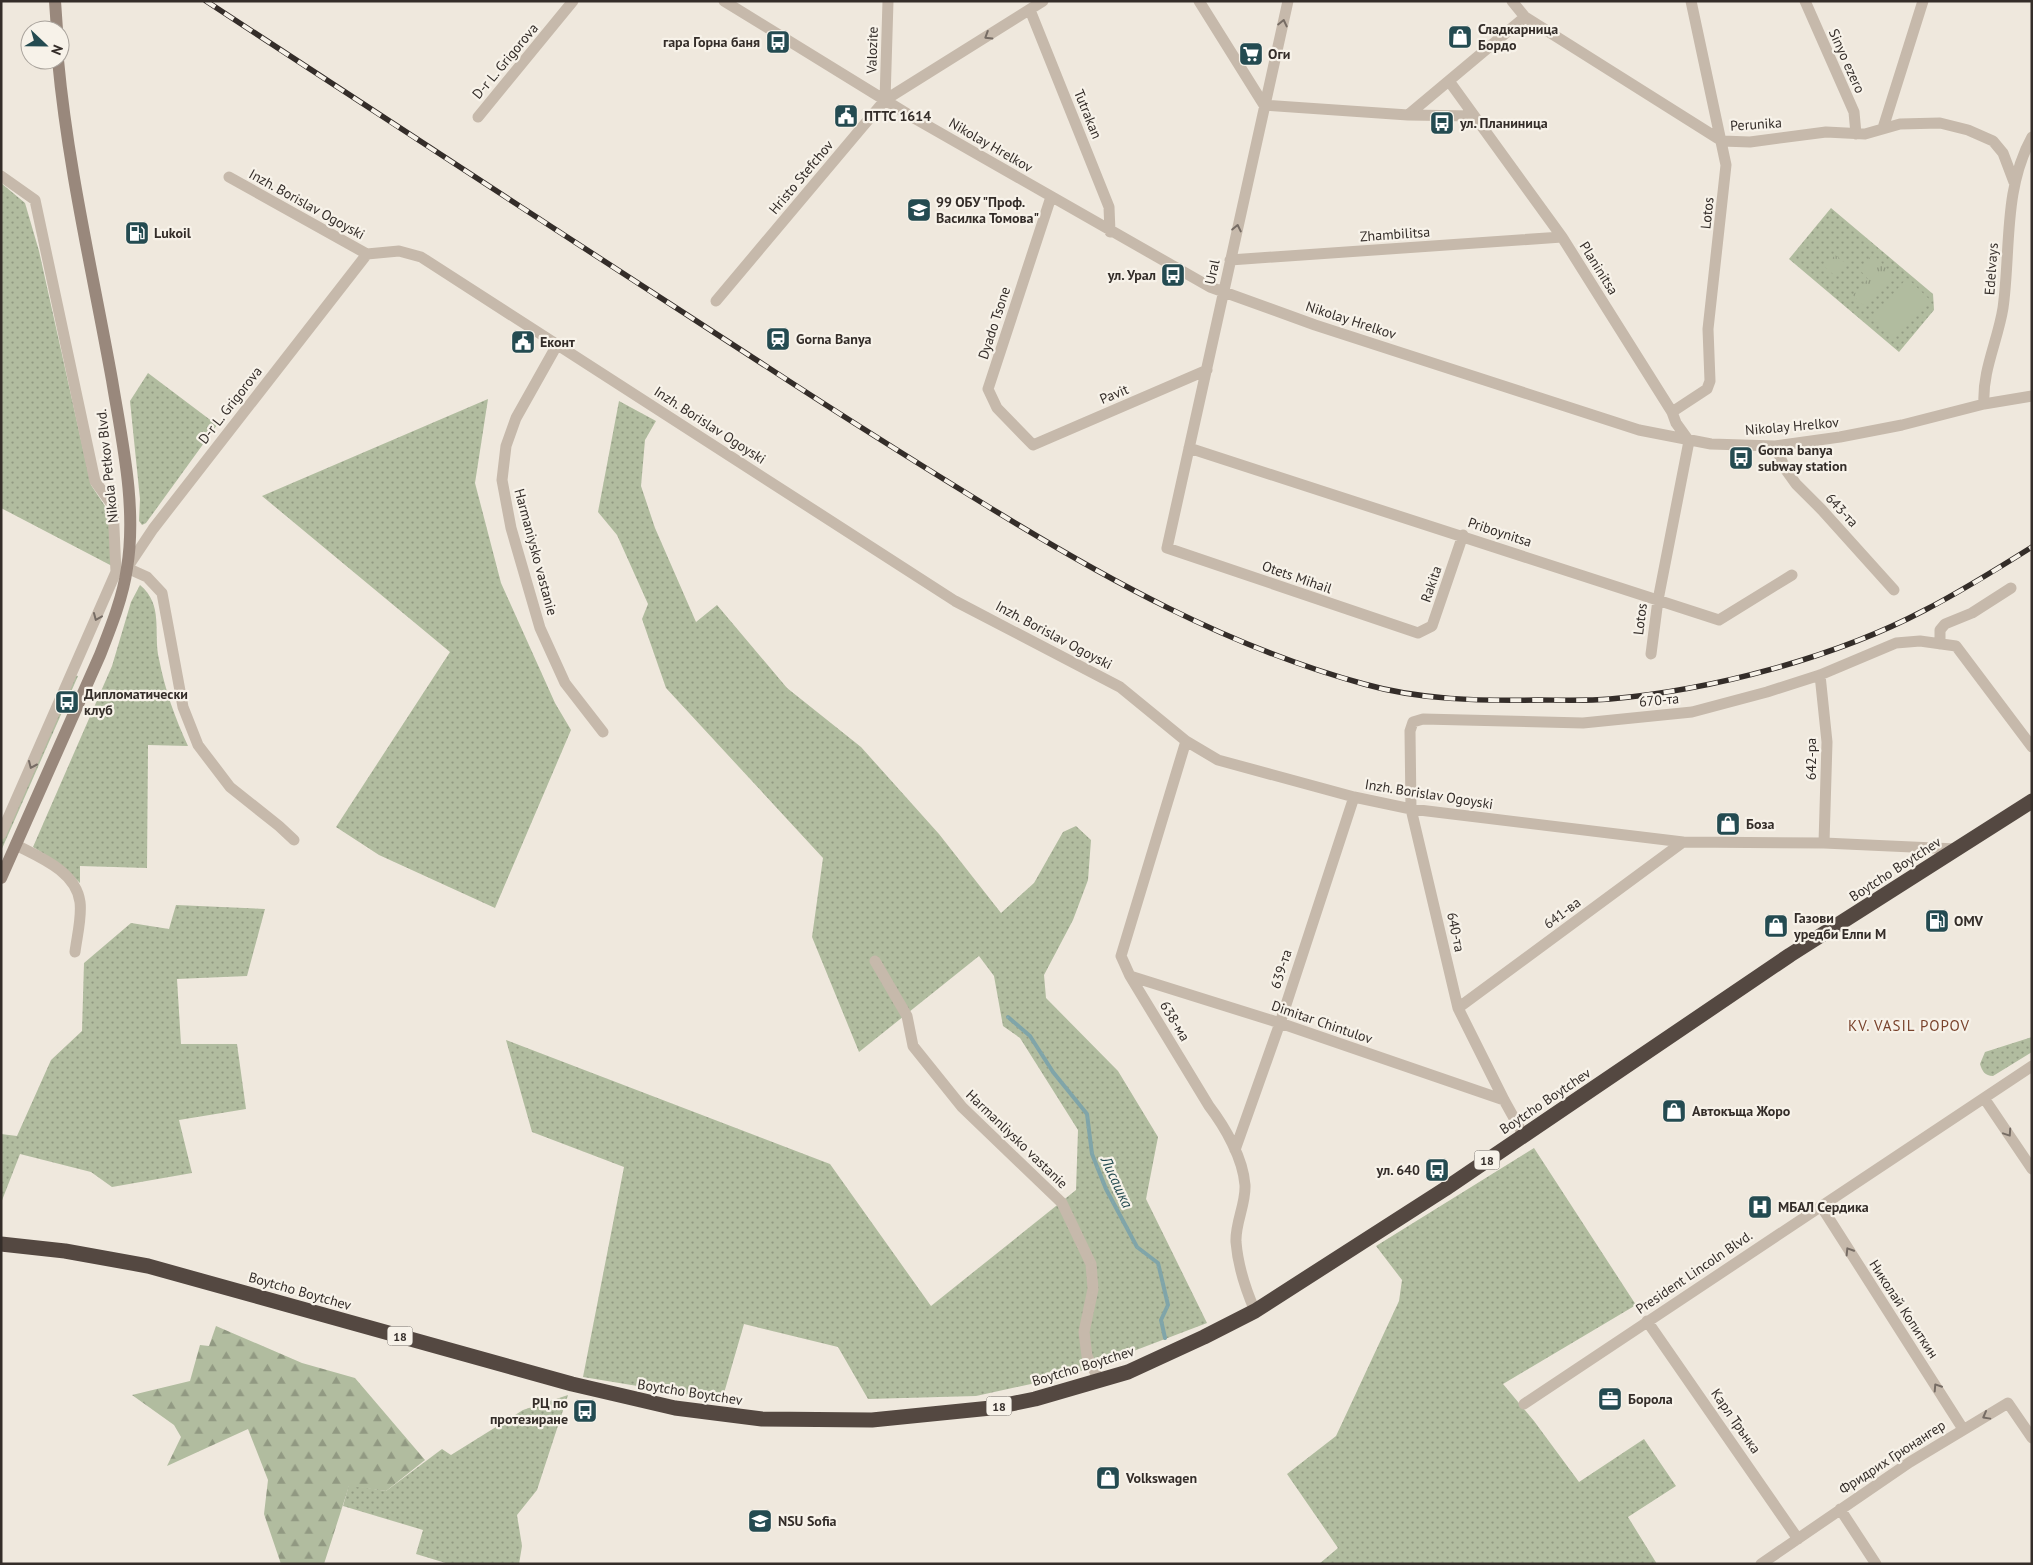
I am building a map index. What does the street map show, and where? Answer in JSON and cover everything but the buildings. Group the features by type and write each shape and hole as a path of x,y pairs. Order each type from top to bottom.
{"highway":[{"name":"Boytcho Boytchev","path":"1,1244 66,1251 148,1266 600,1392 675,1408 725,1415 817,1421 872,1420 991,1408 1035,1399 1128,1372 1255,1311 1439,1193 1782,961 2032,801"}],"street":[{"path":"56,1 57,20"},
{"name":"D-r L. Grigorova","path":"478,117 574,1"},
{"name":"Nikolay Hrelkov","path":"724,1 885,100 1110,232 1223,293 1639,430 1690,441 1748,447 1775,446 1840,438 1902,426 1984,404 2032,396"},
{"name":"Valozite","path":"885,100 888,1"},
{"name":"Hristo Stefchov","path":"716,302 885,100 1043,1"},
{"path":"1199,1 1264,105 1408,115 1474,116"},
{"name":"Ural","path":"1166,548 1288,1"},
{"name":"Perunika","path":"1512,1 1526,18 1722,141 1750,142 1826,132 1872,133 1900,124 1933,122 1986,137 2003,153 2014,182"},
{"name":"Lotos","path":"1672,412 1707,389 1710,381 1708,329 1726,171 1722,141 1690,1"},
{"name":"Sinyo ezero","path":"1805,1 1854,112 1856,134"},
{"path":"1883,128 1923,1"},
{"name":"Tutrakan","path":"1030,10 1109,206 1110,232"},
{"path":"1408,115 1526,18"},
{"name":"Nikola Petkov Blvd.","path":"1,878 113,623 122,570 128,502 122,437 80,206 60,70"},
{"name":"Planinitsa","path":"1449,81 1562,237 1672,412 1676,423 1690,441"},
{"name":"Edelvays","path":"1984,404 1984,386 2002,310 2014,182 2032,136"},
{"path":"1,176 36,200 95,481 113,506 122,570 147,577 162,593 183,707 198,745 230,787 294,840"},
{"name":"Inzh. Borislav Ogoyski","path":"229,177 367,254 399,251 421,257 955,600 1120,687 1186,741 1218,760 1354,797 1411,809 1683,842 1824,843 1956,849"},
{"name":"Dyado Tsone","path":"1032,445 997,408 988,389 1051,197"},
{"name":"Zhambilitsa","path":"1230,260 1562,237"},
{"name":"D-r L. Grigorova","path":"122,570 367,254"},
{"name":"Harmaniysko vastanie","path":"557,344 516,418 506,446 502,480 511,528 540,628 565,683 603,732"},
{"name":"Pavit","path":"1032,445 1207,370"},
{"name":"Lotos","path":"1651,654 1658,600 1690,441"},
{"name":"643-та","path":"1775,446 1786,470 1796,484 1894,590"},
{"name":"Priboynitsa","path":"1189,448 1463,535 1719,620 1792,575"},
{"name":"Rakita","path":"1418,633 1432,626 1463,535"},
{"name":"Otets Mihail","path":"1166,548 1418,633"},
{"name":"Nikola Petkov Blvd.","path":"1,834 122,570"},
{"path":"2011,588 1972,613 1945,624 1940,630 1940,644 1956,646 2032,747"},
{"name":"670-та","path":"1413,722 1423,719 1583,723 1692,712 1767,692 1820,675 1896,643 1920,641 1940,644"},
{"name":"642-ра","path":"1820,675 1827,742 1824,843"},
{"name":"640-та","path":"1413,722 1410,741 1411,809 1458,1008 1524,1136"},
{"name":"638-ма","path":"1186,741 1121,956 1130,976 1208,1106 1223,1125 1235,1150 1245,1185 1236,1239 1238,1261 1242,1281 1255,1311"},
{"name":"639-та","path":"1235,1150 1280,1023 1354,797"},
{"name":"641-ва","path":"1458,1008 1683,842"},
{"path":"16,844 63,872 76,890 80,902 75,952"},
{"name":"Harmanliysko vastanie","path":"875,961 907,1016 913,1046 962,1107 1062,1203 1091,1264 1093,1289 1084,1332 1087,1356 1099,1380"},
{"name":"Dimitar Chintulov","path":"1130,976 1280,1023 1504,1100"},
{"name":"President Lincoln Blvd.","path":"1524,1404 2032,1066"},
{"path":"1984,1098 2032,1169"},
{"name":"Николай Копиткин","path":"1821,1206 1963,1429"},
{"name":"Карл Трънка","path":"1647,1322 1798,1539"},
{"name":"Фридрих Грюнангер","path":"1761,1564 1840,1509 1963,1429 2008,1403 2032,1438"},
{"path":"1840,1509 1876,1564"}],"green space":[{"path":"1,183 25,203 39,251 91,485 109,512 112,566 1,508"},
{"path":"1831,208 1933,294 1934,310 1899,352 1789,259"},
{"path":"1873,254 1893,275 1863,305 1853,295 1868,279 1859,269"},
{"path":"1835,255 1845,263 1834,275 1825,267"},
{"path":"1907,278 1929,299 1893,339 1871,319"},
{"path":"148,373 217,425 146,523 142,525 139,521 140,499 130,401"},
{"path":"488,399 475,483 501,583 555,703 571,730 495,908 379,855 336,827 450,652 262,496"},
{"path":"619,401 656,421 645,440 641,486 655,528 696,622 717,605 787,688 861,747 939,834 1001,913 1034,883 1063,832 1076,826 1091,840 1088,880 1073,920 1044,975 1046,998 1118,1071 1158,1137 1146,1199 1207,1323 1068,1376 976,1396 868,1399 838,1347 744,1324 722,1400 583,1377 624,1167 532,1132 506,1040 830,1164 931,1306 1076,1190 1078,1130 1020,1038 1003,1026 994,976 979,956 859,1052 812,937 823,858 666,688 642,619 648,604 617,535 598,512"},
{"path":"140,585 152,601 155,610 157,649 161,670 171,704 188,746 148,745 147,868 80,866 80,883 61,865 33,847 112,666 131,602"},
{"path":"74,675 78,676 1,851 1,836"},
{"path":"176,905 265,909 247,976 177,979 181,1044 237,1044 246,1109 179,1120 192,1173 112,1187 91,1172 20,1154 1,1203 1,1134 17,1136 51,1060 82,1031 84,963 131,923 169,929"},
{"path":"2032,1037 2032,1052 1993,1076 1983,1071 1980,1064 1985,1052"},
{"path":"1534,1148 1636,1305 1503,1384 1534,1421 1579,1482 1644,1439 1676,1486 1628,1517 1657,1564 1319,1564 1338,1548 1287,1474 1336,1436 1399,1301 1402,1280 1376,1246"},
{"path":"216,1326 302,1363 355,1378 425,1460 386,1491 349,1486 324,1564 281,1564 264,1514 268,1480 248,1429 167,1466 181,1437 174,1425 132,1395 190,1381 200,1345 209,1346"},
{"path":"568,1395 537,1490 517,1515 522,1546 519,1564 449,1564 416,1554 423,1530 343,1506 349,1485 386,1491 442,1449 451,1455 523,1410"}],"waterway":[{"name":"Лисашка","path":"1008,1017 1030,1036 1053,1072 1087,1114 1092,1154 1106,1189 1137,1247 1158,1263 1168,1305 1161,1320 1165,1338"}],"railway":[{"path":"206,1 801,389 1029,531 1121,584 1216,630 1264,651 1364,684 1407,693 1450,698 1601,700 1649,695 1730,680 1812,657 1890,627 1939,603 2032,547"}],"place":[{"name":"Сладкарница Бордо","path":"1460,37"},
{"name":"гара Горна баня","path":"778,42"},
{"name":"Оги","path":"1251,54"},
{"name":"ПТТС 1614","path":"846,116"},
{"name":"ул. Планиница","path":"1442,123"},
{"name":"99 ОБУ \"Проф. Василка Томова\"","path":"919,210"},
{"name":"Lukoil","path":"137,233"},
{"name":"ул. Урал","path":"1173,275"},
{"name":"Gorna Banya","path":"778,339"},
{"name":"Еконт","path":"523,342"},
{"name":"Gorna banya subway station","path":"1741,458"},
{"name":"Дипломатически клуб","path":"67,702"},
{"name":"Боза","path":"1728,824"},
{"name":"OMV","path":"1937,921"},
{"name":"Газови уредби Елпи М","path":"1776,926"},
{"name":"Автокъща Жоро","path":"1674,1111"},
{"name":"ул. 640","path":"1437,1170"},
{"name":"МБАЛ Сердика","path":"1760,1207"},
{"name":"Борола","path":"1610,1399"},
{"name":"РЦ по протезиране","path":"585,1411"},
{"name":"Volkswagen","path":"1108,1478"},
{"name":"NSU Sofia","path":"760,1521"}],"district":[{"name":"KV. VASIL POPOV","path":"1909,1025"}]}
